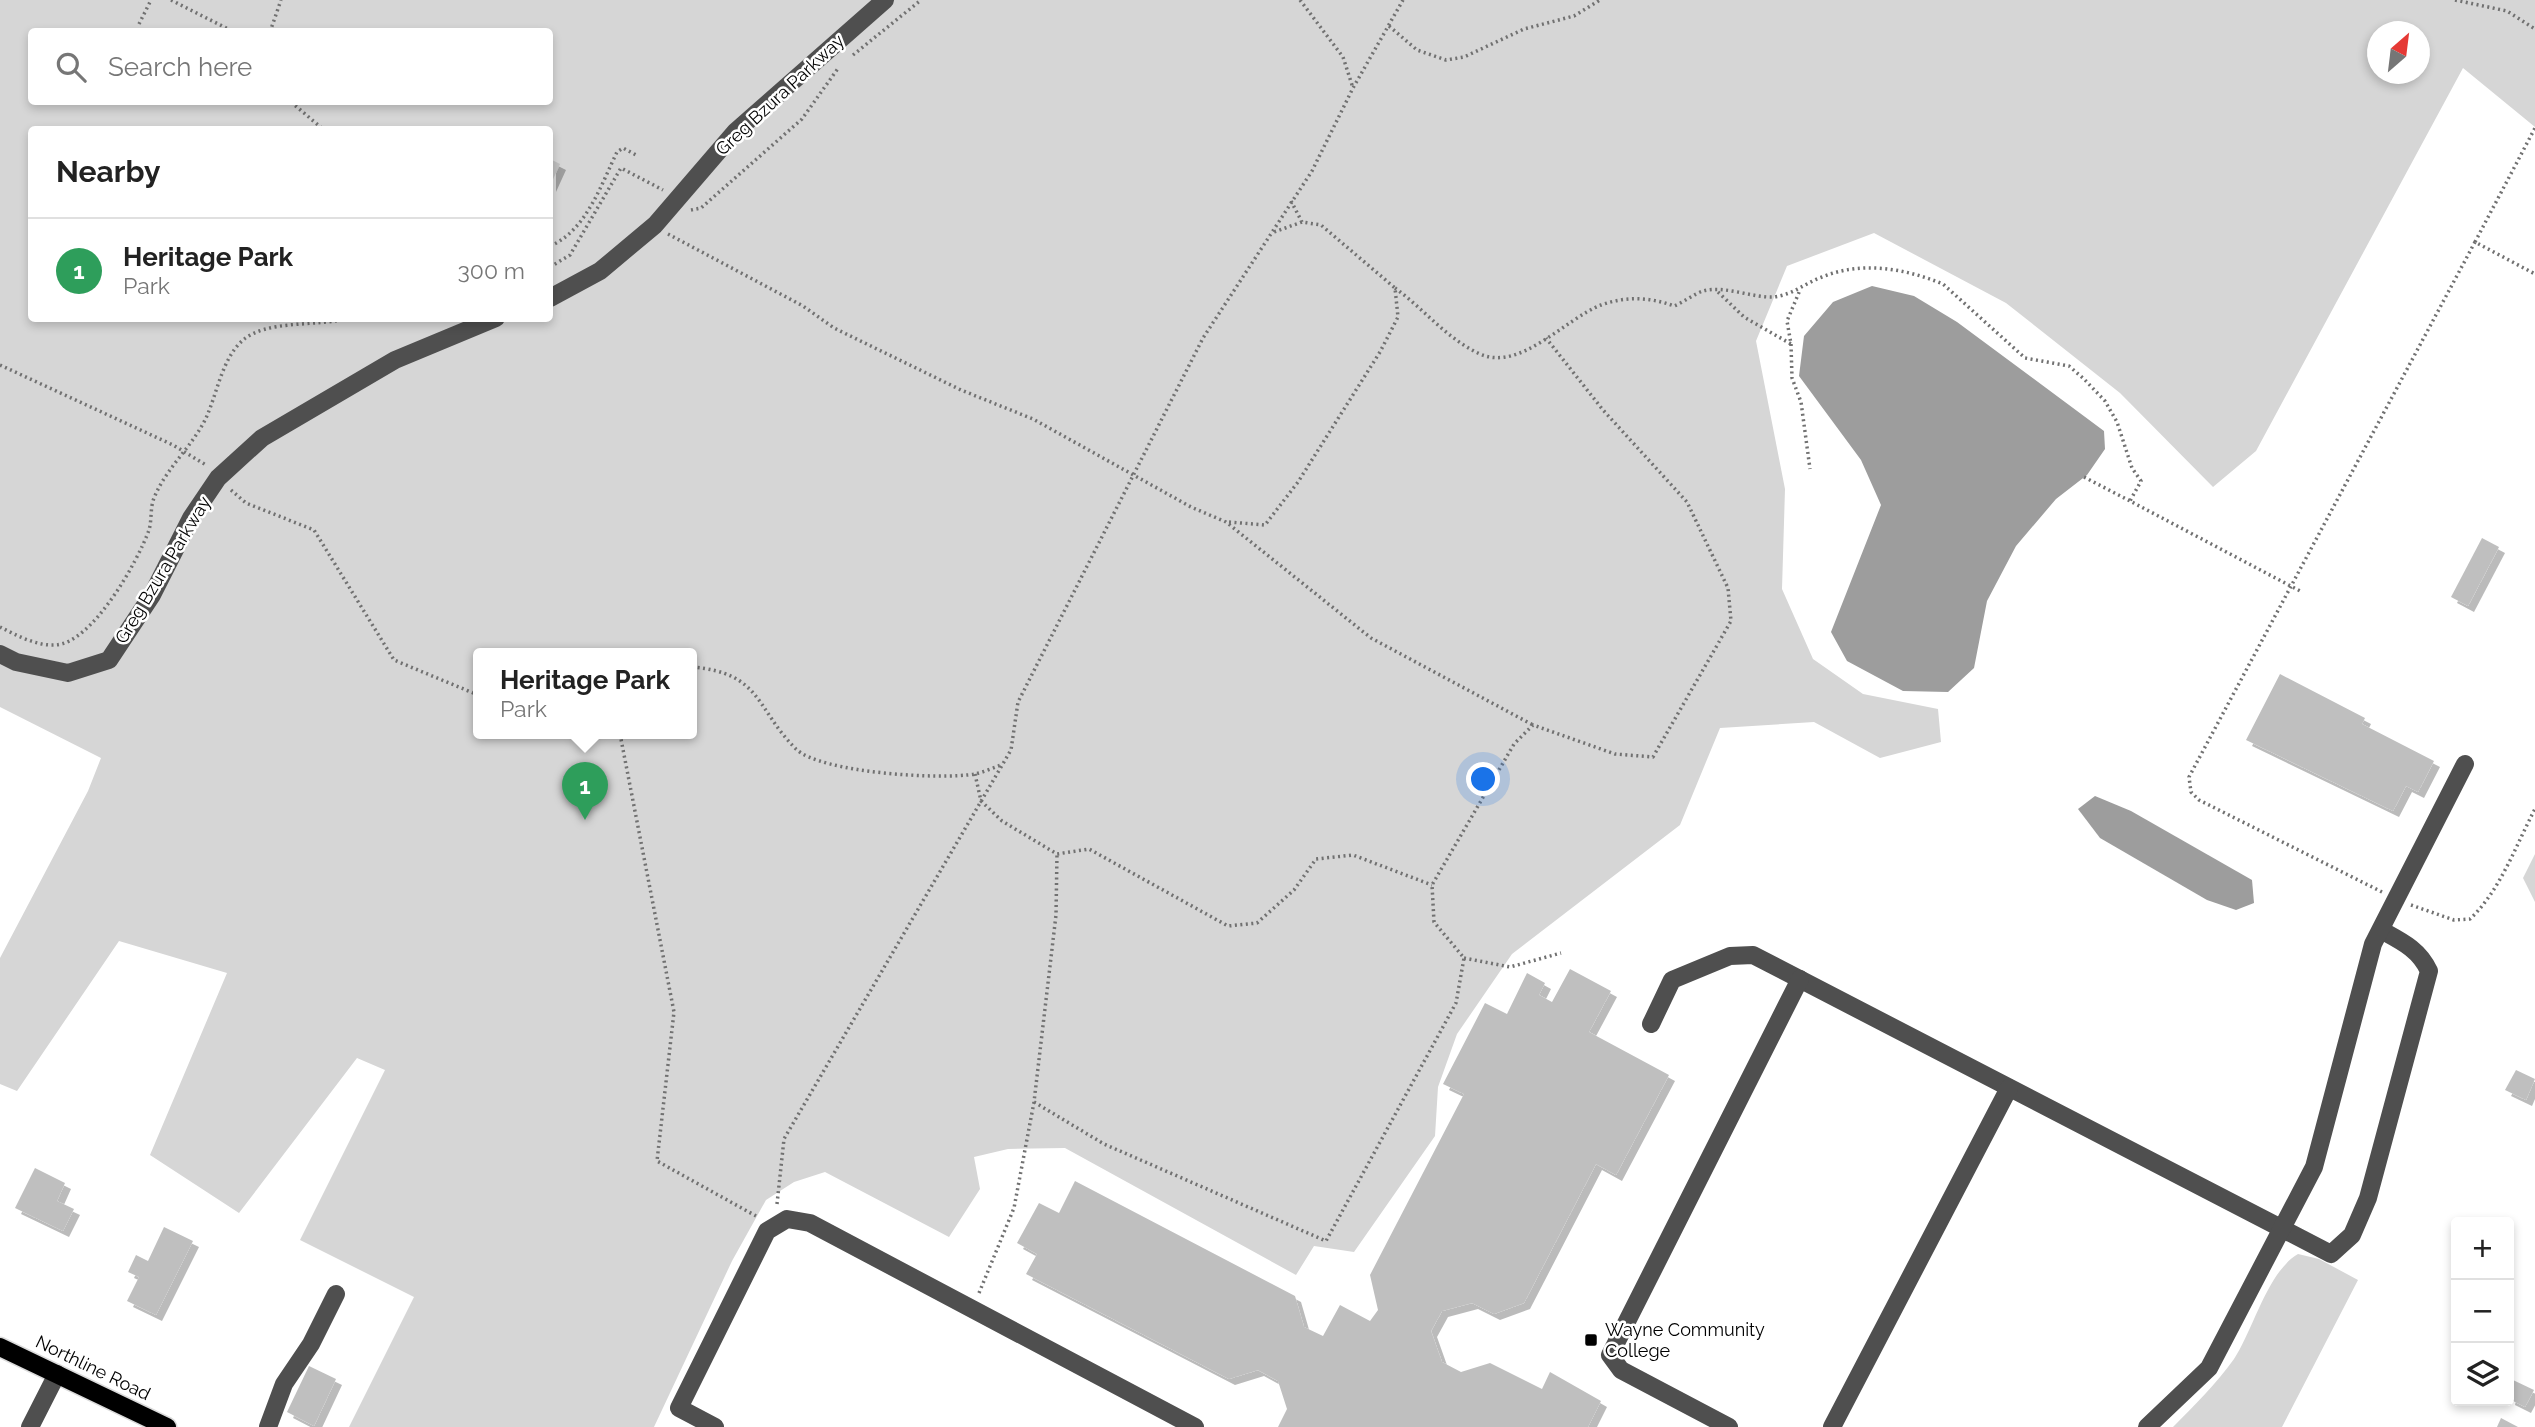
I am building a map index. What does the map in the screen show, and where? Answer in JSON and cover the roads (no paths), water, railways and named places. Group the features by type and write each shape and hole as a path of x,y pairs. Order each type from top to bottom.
{"main road":[{"name":"Northline Road","path":"0,1347 167,1427"}],"street":[{"name":"Greg Bzura Parkway","path":"553,296 600,271 655,225 735,132 885,0"},
{"name":"Greg Bzura Parkway","path":"0,654 16,662 68,673 109,660 152,595 191,518 218,478 262,438 395,360 486,322"},
{"path":"2147,1427 2209,1368 2314,1167 2374,944 2465,764"},
{"path":"1651,1024 1672,980 1730,957 1754,955 2281,1230 2332,1254 2352,1235 2368,1198 2429,971 2423,959 2410,946 2381,930"},
{"path":"1729,1427 1621,1370 1609,1355 1800,979"},
{"path":"1832,1427 2009,1088"},
{"path":"715,1427 679,1408 767,1231 787,1219 810,1223 1195,1427"},
{"path":"268,1427 284,1384 311,1344 336,1294"},
{"path":"30,1427 57,1374"}],"place":[{"name":"Heritage Park","path":"585,820"},
{"name":"Wayne Community College","path":"1591,1340"}]}
